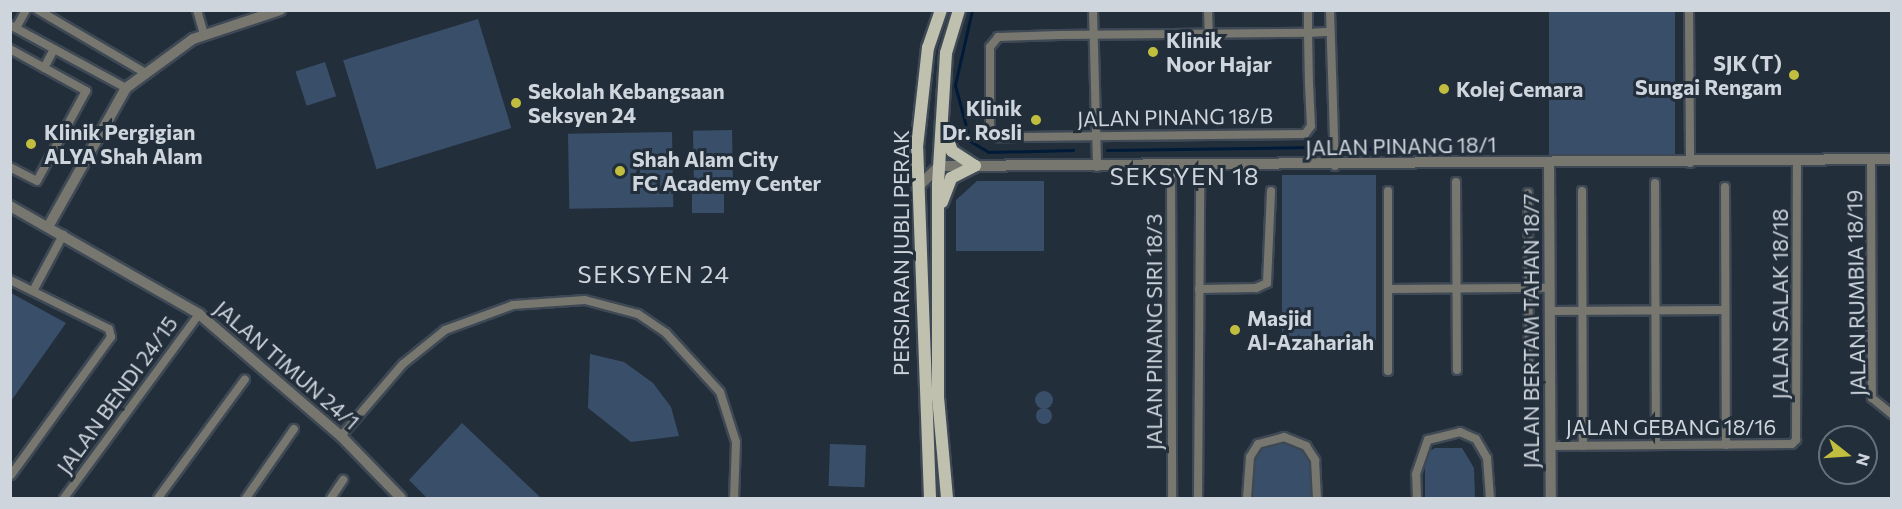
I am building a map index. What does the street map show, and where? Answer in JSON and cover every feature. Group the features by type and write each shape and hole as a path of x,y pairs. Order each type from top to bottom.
{"main road":[{"name":"PERSIARAN JUBLI PERAK","path":"930,498 922,392 919,186 916,147 928,48 941,10"},
{"name":"PERSIARAN JUBLI PERAK","path":"947,498 938,398 939,166 946,53 959,10"},
{"path":"938,223 948,182 975,166 952,151 942,108"}],"street":[{"path":"26,10 13,26 126,88"},
{"path":"38,10 147,74"},
{"path":"197,10 204,34"},
{"path":"48,227 126,88 204,34 280,10"},
{"path":"1093,10 1097,167"},
{"path":"1208,10 1209,34"},
{"path":"1308,10 1308,33"},
{"path":"1330,10 1335,166"},
{"path":"1689,10 1690,163"},
{"path":"1095,35 1330,32"},
{"name":"JALAN PINANG 18/B","path":"1095,35 998,37 990,47 988,87 990,130 997,137 1305,134 1311,126 1308,33"},
{"path":"44,68 54,49"},
{"path":"10,50 86,91 37,181 10,166"},
{"name":"JALAN PINANG 18/1","path":"939,166 1335,166 1871,162 1892,159"},
{"name":"JALAN SALAK 18/18","path":"1792,444 1798,434 1797,161"},
{"name":"JALAN RUMBIA 18/19","path":"1871,162 1872,398 1892,414"},
{"name":"JALAN BERTAM TAHAN 18/7","path":"1549,164 1551,498"},
{"path":"919,186 939,166"},
{"name":"JALAN PINANG SIRI 18/3","path":"1171,166 1172,498"},
{"path":"1456,182 1457,370"},
{"path":"1655,183 1656,446"},
{"path":"1198,498 1200,184"},
{"path":"1725,187 1726,445"},
{"path":"1199,289 1256,288 1270,277 1271,191"},
{"path":"1388,191 1388,371"},
{"path":"1582,191 1583,446"},
{"path":"1528,193 1529,366"},
{"name":"JALAN TIMUN 24/1","path":"10,206 199,314 341,436 401,498"},
{"path":"33,291 63,235"},
{"path":"10,280 109,329 111,337 11,475"},
{"path":"1388,289 1550,288"},
{"path":"341,436 403,364 445,330 513,305 585,300 638,314 692,357 720,392 736,442 734,498"},
{"path":"1550,311 1725,310"},
{"name":"JALAN BENDI 24/15","path":"64,498 199,314"},
{"path":"158,498 244,379"},
{"path":"246,498 294,429"},
{"path":"1417,498 1416,474 1428,440 1460,432 1476,439 1487,458 1490,498"},
{"path":"1247,498 1250,456 1258,444 1284,437 1306,446 1315,460 1317,498"},
{"name":"JALAN GEBANG 18/16","path":"1551,446 1792,444"},
{"path":"331,498 343,480"}],"shaded area":[{"path":"1549,11 1675,11 1675,156 1549,156"},
{"path":"478,19 511,128 376,169 343,60"},
{"path":"325,62 336,96 307,106 296,72"},
{"path":"732,130 733,180 694,181 693,131"},
{"name":"Shah Alam City FC Academy Center","path":"672,132 673,207 569,209 568,134"},
{"path":"1282,175 1376,175 1376,341 1282,341"},
{"path":"977,181 1044,181 1044,251 956,251 956,200"},
{"path":"692,190 724,190 724,213 692,213"},
{"path":"11,293 66,323 11,401"},
{"path":"590,354 624,362 653,383 671,407 679,436 631,442 588,408"},
{"path":"1044,391 1050,394 1053,400 1050,406 1044,409 1038,406 1035,400 1038,394"},
{"path":"1041,408 1047,408 1052,416 1050,422 1041,424 1036,419 1036,413"},
{"path":"462,423 541,498 427,498 409,480"},
{"path":"1294,442 1310,461 1311,498 1252,498 1252,468 1260,450 1272,443"},
{"path":"830,444 866,445 865,487 829,486"},
{"path":"1435,448 1462,448 1474,468 1475,498 1425,498 1425,454"}],"waterway":[{"path":"972,10 955,85 970,141 988,152 1073,150"},
{"path":"1107,150 1313,147"},
{"path":"1346,148 1421,150"}],"place":[{"name":"Klinik Noor Hajar","path":"1153,52"},
{"name":"SJK (T) Sungai Rengam","path":"1794,75"},
{"name":"Kolej Cemara","path":"1444,89"},
{"name":"Sekolah Kebangsaan Seksyen 24","path":"516,103"},
{"name":"Klinik Dr. Rosli","path":"1036,120"},
{"name":"Klinik Pergigian ALYA Shah Alam","path":"31,144"},
{"name":"Shah Alam City FC Academy Center","path":"620,171"},
{"name":"Masjid Al-Azahariah","path":"1235,330"}],"district":[{"name":"SEKSYEN 18","path":"1185,176"},
{"name":"SEKSYEN 24","path":"654,274"}]}
